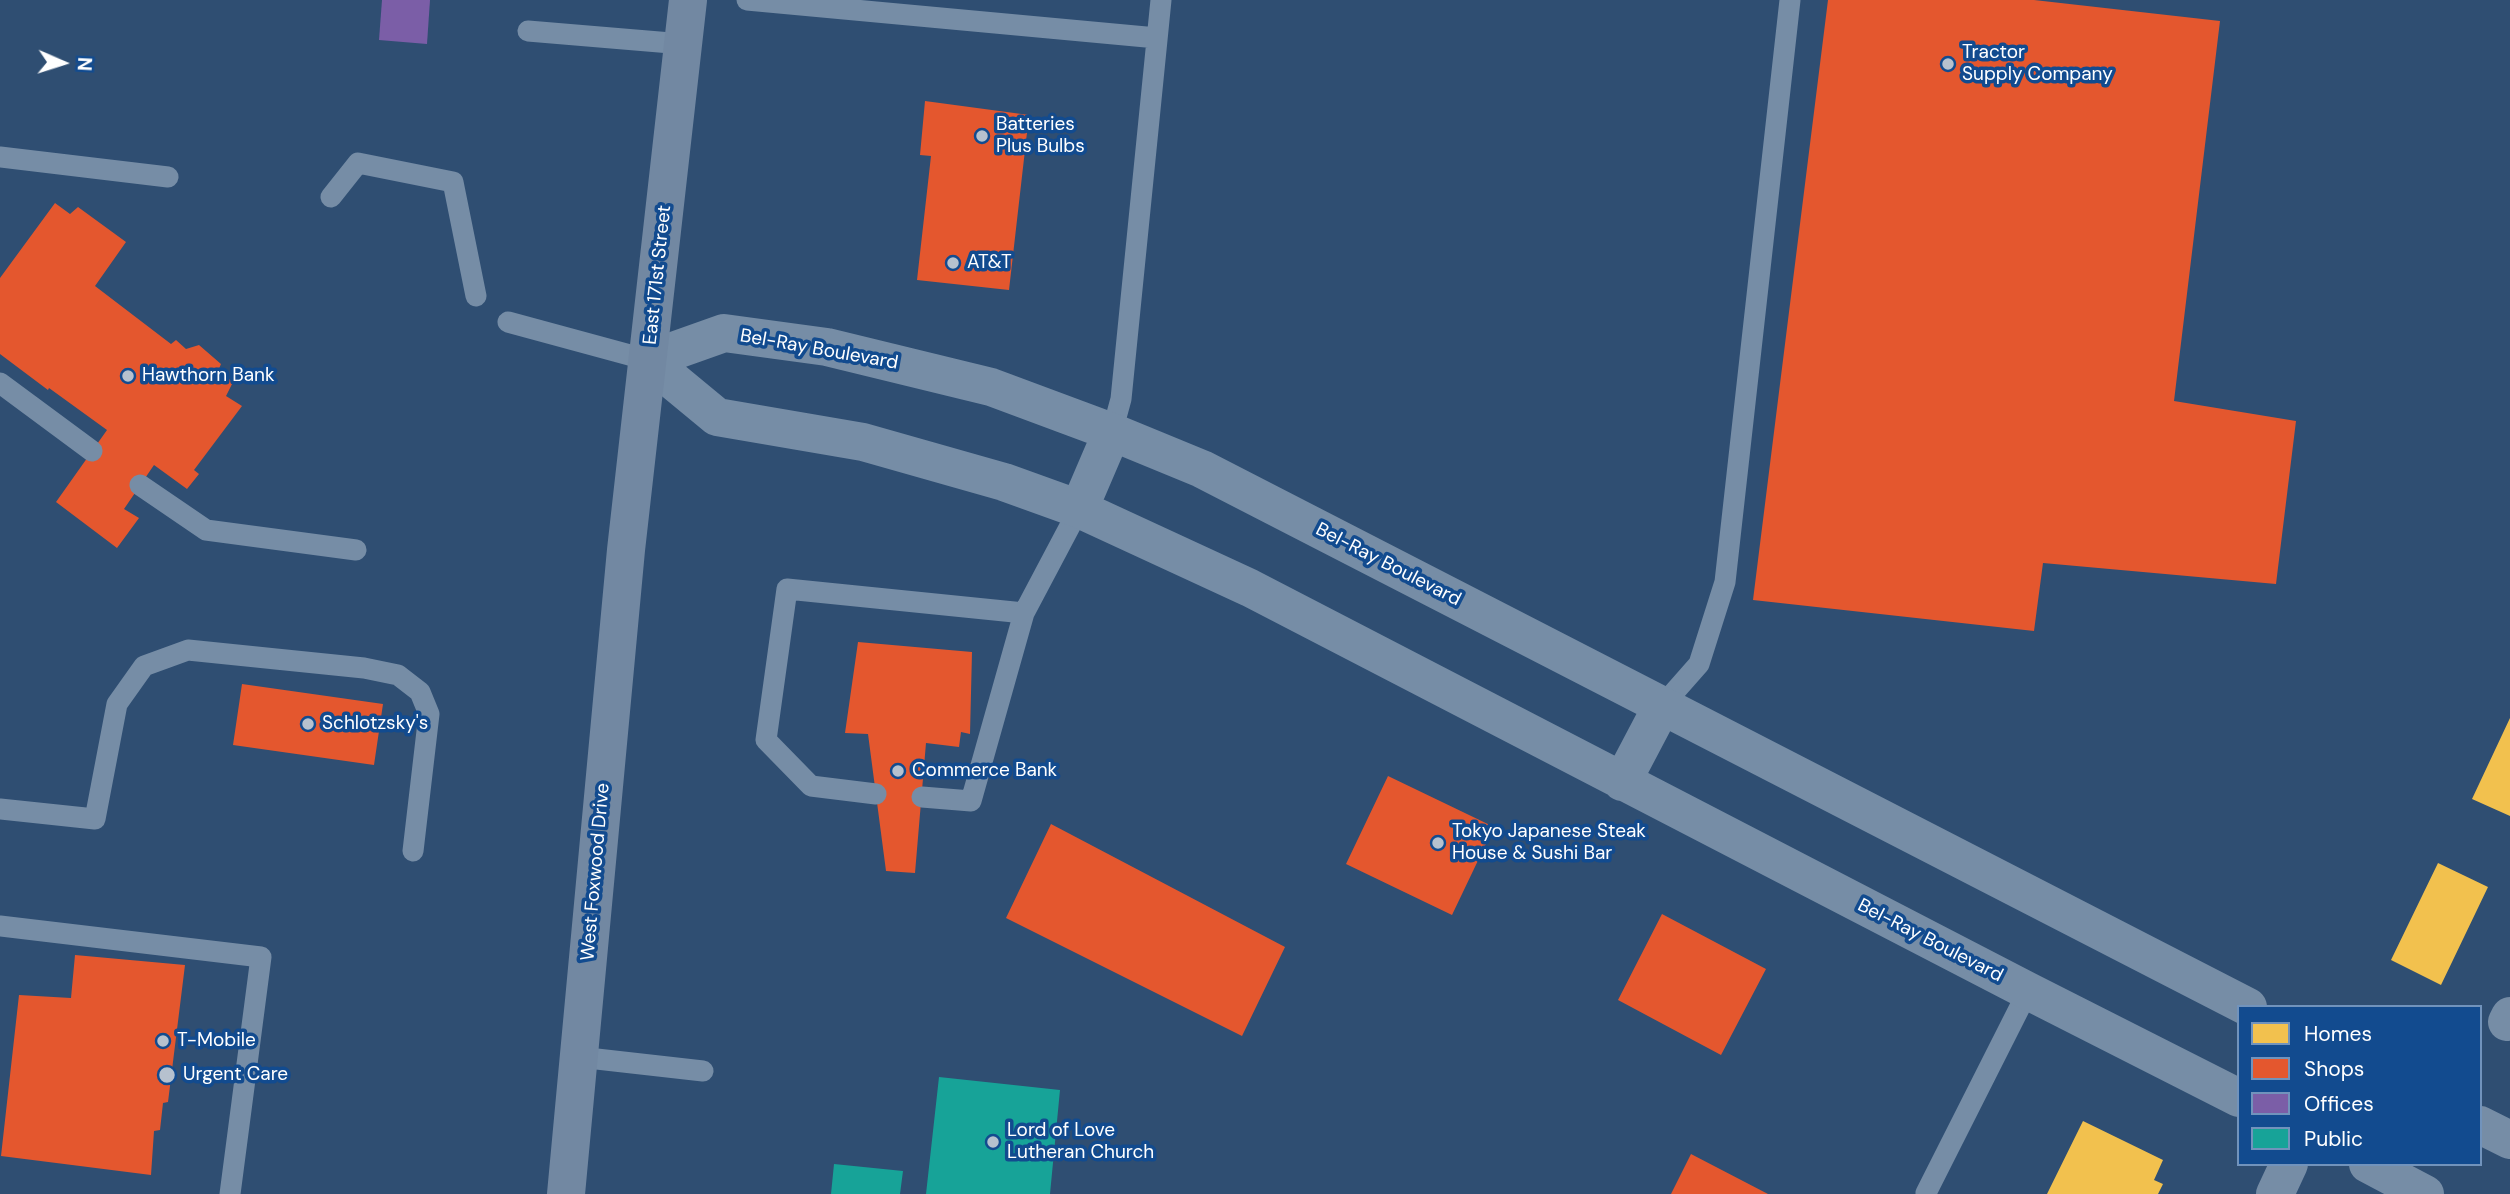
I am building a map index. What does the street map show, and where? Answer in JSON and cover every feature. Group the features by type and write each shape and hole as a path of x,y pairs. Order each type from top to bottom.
{"main road":[{"name":"East 171st Street","path":"626,550 688,0"},
{"name":"West Foxwood Drive","path":"566,1194 626,550"}],"street":[{"name":"Bel-Ray Boulevard","path":"648,360 724,333 827,347 991,387 1112,432 1202,469 2245,1005"},
{"name":"Bel-Ray Boulevard","path":"648,360 717,417 863,442 1004,482 1079,509 1250,588 2237,1097"},
{"path":"1079,509 1112,432"},
{"path":"1622,782 1661,706"},
{"path":"2482,1126 2510,1140"},
{"path":"2275,1194 2288,1166"},
{"path":"2372,1166 2425,1194"}],"lane":[{"path":"747,0 948,9 1157,38"},
{"path":"1112,432 1121,399 1160,0"},
{"path":"1661,706 1699,664 1725,582 1790,0"},
{"path":"527,32 683,44"},
{"path":"0,157 169,177"},
{"path":"331,197 358,163 453,182 476,296"},
{"path":"508,322 648,360"},
{"path":"0,383 92,451"},
{"path":"140,485 206,530 356,550"},
{"path":"922,797 971,800 1024,613 1079,509"},
{"path":"876,794 811,786 766,740 787,589 1024,613"},
{"path":"0,809 95,819 117,704 144,666 188,650 364,668 398,675 420,692 429,714 413,851"},
{"path":"0,926 261,957 230,1194"},
{"path":"1926,1193 2028,991"},
{"path":"579,1057 703,1071"}],"building: Homes":[{"path":"2510,718 2510,816 2472,799"},
{"path":"2438,863 2488,887 2441,985 2391,960"},
{"path":"2083,1121 2163,1160 2154,1180 2163,1184 2158,1194 2047,1194"}],"building: Shops":[{"path":"1828,0 2034,0 2220,21 2174,401 2296,421 2276,584 2043,563 2034,631 1753,600"},
{"path":"925,101 1029,115 1009,290 917,280 931,156 920,155"},
{"name":"Hawthorn Bank","path":"55,203 70,214 78,207 126,242 95,286 171,344 176,340 186,349 199,345 221,364 218,371 233,382 226,396 242,406 194,470 199,474 187,489 154,465 124,509 139,518 117,548 56,502 107,430 0,354 0,278"},
{"name":"Commerce Bank","path":"858,642 972,652 970,734 961,732 959,747 926,743 915,873 886,871 868,734 845,733"},
{"name":"Schlotzsky's","path":"242,684 383,704 374,765 233,745"},
{"path":"1388,776 1494,827 1452,915 1346,864"},
{"path":"1051,824 1285,947 1242,1036 1006,918"},
{"path":"1662,914 1766,969 1721,1055 1618,1000"},
{"path":"75,955 185,965 168,1102 163,1103 160,1130 154,1131 151,1175 1,1156 19,995 71,998"},
{"path":"1691,1154 1768,1194 1671,1194"}],"building: Offices":[{"path":"382,0 430,0 427,44 379,40"}],"building: Public":[{"name":"Lord of Love Lutheran Church","path":"939,1077 1060,1090 1050,1194 926,1194"},
{"path":"834,1164 903,1171 900,1194 831,1194"}],"place":[{"name":"Tractor Supply Company","path":"1948,64"},
{"name":"Batteries Plus Bulbs","path":"982,136"},
{"name":"AT&T","path":"953,263"},
{"name":"Hawthorn Bank","path":"128,376"},
{"name":"Schlotzsky's","path":"308,724"},
{"name":"Commerce Bank","path":"898,771"},
{"name":"Tokyo Japanese Steak House & Sushi Bar","path":"1438,843"},
{"name":"T-Mobile","path":"163,1041"},
{"name":"Urgent Care","path":"167,1075"},
{"name":"Lord of Love Lutheran Church","path":"993,1142"}]}
